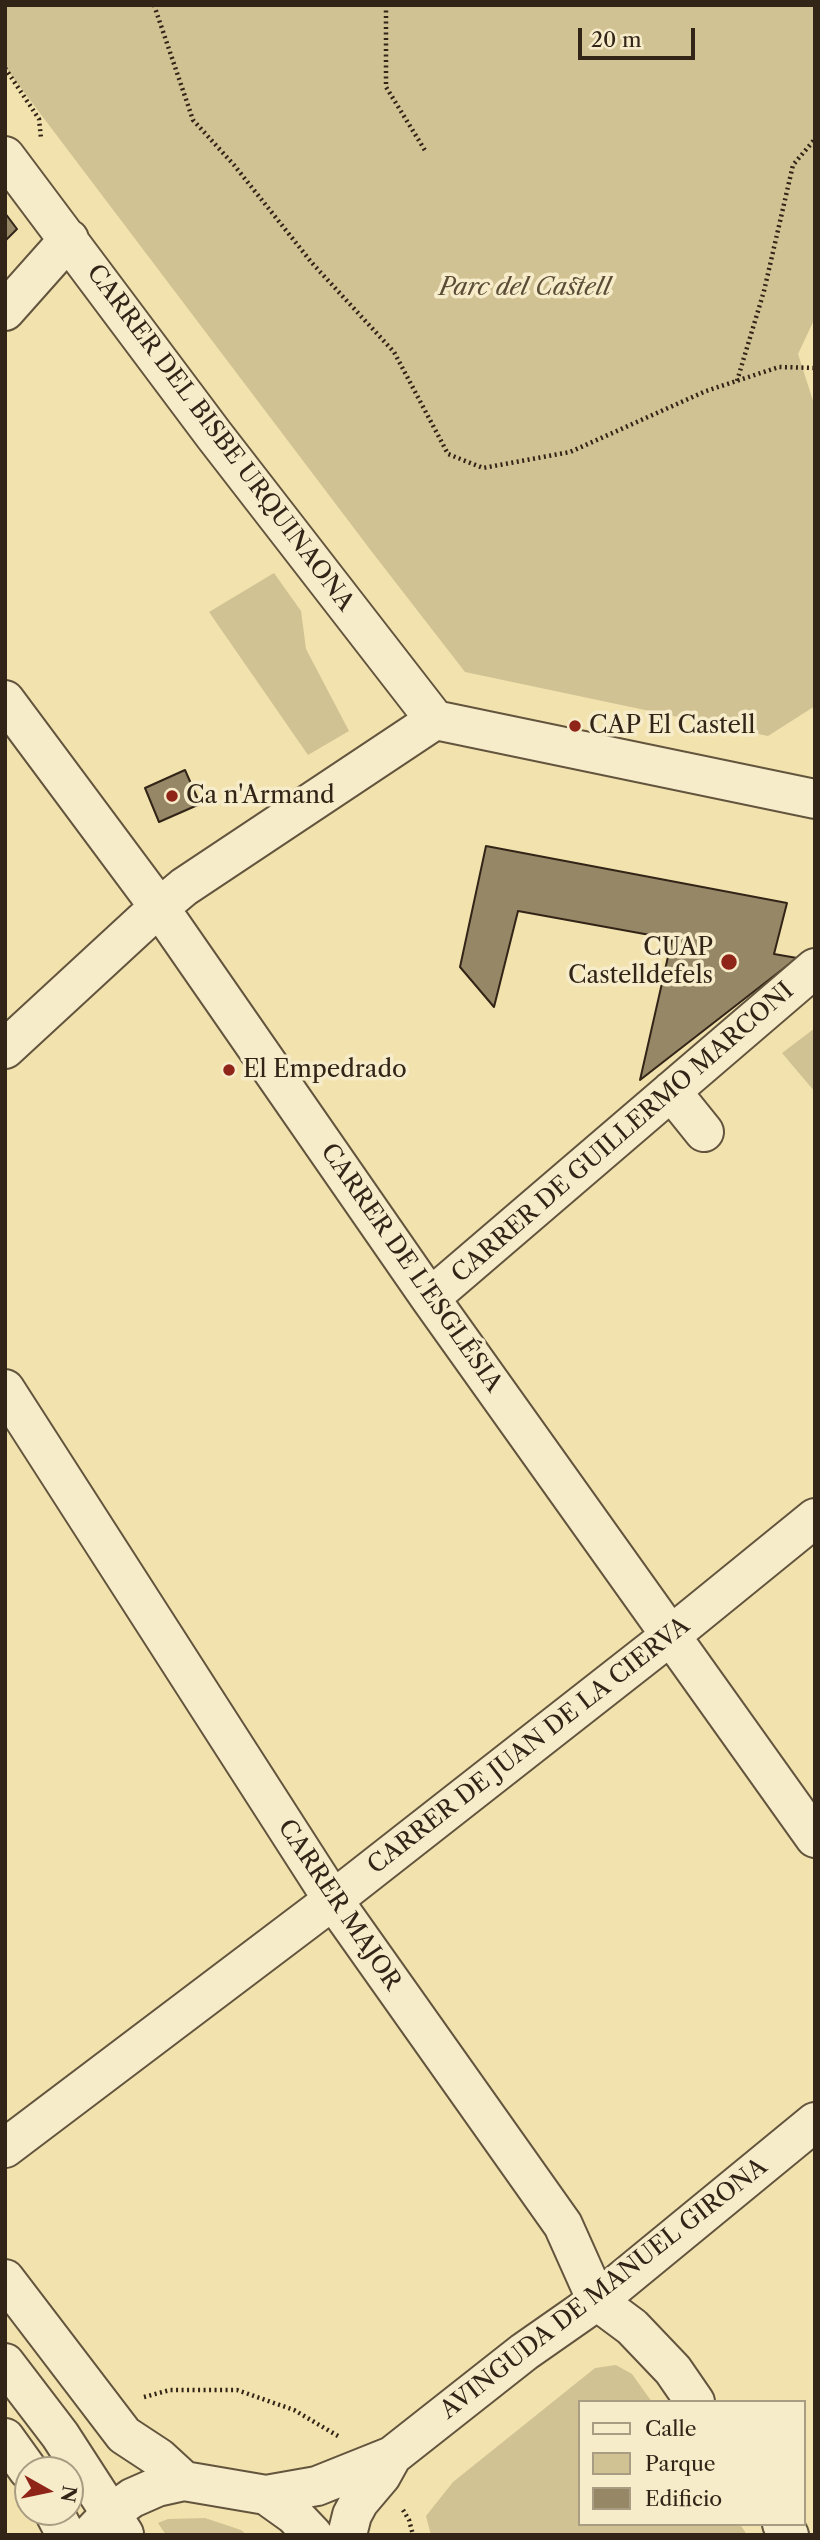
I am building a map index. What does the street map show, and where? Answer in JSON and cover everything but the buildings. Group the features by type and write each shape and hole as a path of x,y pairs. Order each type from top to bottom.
{"street":[{"name":"CARRER DEL BISBE URQUINAONA","path":"5,156 214,435 435,720"},
{"path":"5,311 69,239"},
{"name":"CARRER DE L'ESGLÉSIA","path":"5,700 159,908 430,1298 815,1838"},
{"path":"5,1049 184,887 435,720 815,799"},
{"name":"CARRER DE GUILLERMO MARCONI","path":"430,1298 815,968"},
{"path":"664,1097 704,1132"},
{"name":"CARRER MAJOR","path":"5,1389 333,1900 563,2225 597,2301 632,2327 673,2370 694,2400"},
{"name":"CARRER DE JUAN DE LA CIERVA","path":"5,2148 333,1900 670,1636 815,1518"},
{"name":"AVINGUDA DE MANUEL GIRONA","path":"347,2535 352,2515 382,2466 524,2352 597,2301 815,2122"},
{"path":"5,2280 124,2435 159,2458 184,2481"},
{"path":"5,2363 60,2435 108,2528 132,2498 157,2487 184,2481 266,2495 295,2515 313,2535"},
{"path":"5,2438 18,2456"},
{"name":"AVINGUDA DE MANUEL GIRONA","path":"266,2495 317,2487 382,2466"}],"path":[{"path":"154,5 193,120 234,165 312,263 394,352 448,454 483,468 570,452 705,391 779,367 815,368"},
{"path":"386,5 386,87 426,152"},
{"path":"5,68 39,119 42,145"},
{"path":"737,381 764,291 793,165 815,139"},
{"path":"104,2408 170,2390 237,2390 294,2410 336,2434 382,2466 409,2520 413,2535"}],"green space":[{"name":"Parc del Castell","path":"5,5 815,5 815,318 798,354 815,407 815,706 768,736 465,672 5,67"},
{"path":"274,573 301,611 306,649 349,731 308,755 209,612"},
{"path":"815,1028 815,1092 782,1053"},
{"path":"616,2365 632,2374 651,2400 578,2400 578,2526 741,2526 747,2535 431,2535 426,2516 453,2482 595,2368"},
{"path":"205,2518 241,2530 247,2535 166,2535 158,2523 168,2519"}],"place":[{"name":"CAP El Castell","path":"575,726"},
{"name":"Ca n'Armand","path":"172,796"},
{"name":"CUAP Castelldefels","path":"729,962"},
{"name":"El Empedrado","path":"229,1070"}]}
